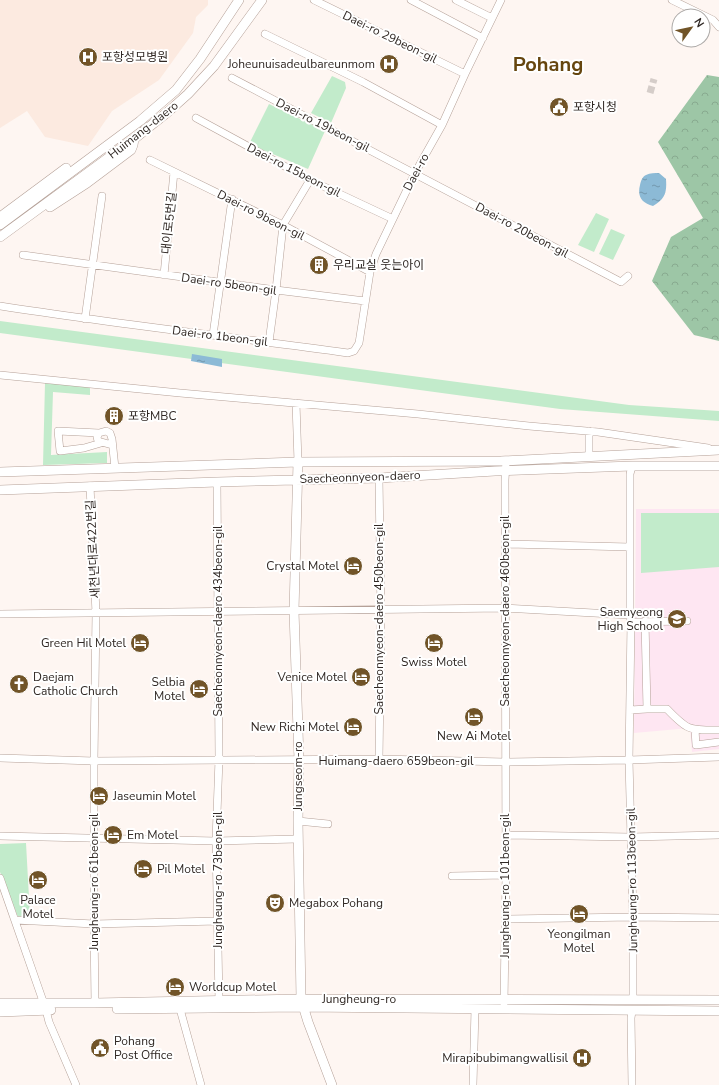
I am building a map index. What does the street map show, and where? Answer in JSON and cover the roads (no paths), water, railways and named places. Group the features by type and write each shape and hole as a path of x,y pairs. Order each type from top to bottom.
{"main road":[{"name":"Huimang-daero","path":"0,225 128,129 176,90 200,59 239,0"},
{"name":"Huimang-daero","path":"0,237 134,139 188,94 214,66 262,0"},
{"path":"0,216 113,134 118,131 128,129"},
{"path":"0,243 11,233 87,183 130,150 134,139"},
{"name":"Saecheonnyeon-daero","path":"0,472 298,462 506,461 719,450"},
{"name":"Jungseom-ro","path":"298,462 294,611 299,760 298,839 302,1003 332,1085"},
{"name":"Saecheonnyeon-daero","path":"0,490 298,479 379,478 495,471 506,472 632,466 719,466"},
{"name":"Jungheung-ro","path":"0,1003 45,1007 180,1009 302,1003 504,999 719,1000"},
{"name":"Jungheung-ro","path":"0,1012 95,1003 219,1001 475,1009 719,1011"}],"street":[{"name":"Daei-ro 29beon-gil","path":"314,0 465,74"},
{"path":"411,0 482,38"},
{"path":"456,0 492,18"},
{"name":"Daei-ro","path":"354,351 359,343 370,272 376,254 415,173 442,125 501,0"},
{"path":"672,0 713,20 719,27"},
{"path":"265,34 363,82 442,125"},
{"name":"Daei-ro 19beon-gil","path":"232,78 415,173"},
{"name":"Daei-ro 15beon-gil","path":"196,118 310,180 393,219"},
{"name":"Daei-ro 9beon-gil","path":"150,160 284,225 370,272"},
{"name":"대이로5번길","path":"164,275 174,172"},
{"name":"Daei-ro 20beon-gil","path":"415,173 621,282 628,276"},
{"path":"269,342 284,225 310,180"},
{"path":"85,320 102,196"},
{"path":"213,335 232,200"},
{"name":"Daei-ro 5beon-gil","path":"23,255 365,301"},
{"name":"Daei-ro 1beon-gil","path":"0,306 85,320 348,353 354,351"},
{"path":"0,375 172,393 296,403"},
{"name":"Saecheonnyeon-daero","path":"298,462 296,403 589,431 719,450"},
{"path":"101,442 84,448 60,451 58,431 110,433 115,468"},
{"path":"589,431 589,456"},
{"path":"99,433 97,437 98,441 112,445"},
{"name":"Saecheonnyeon-daero 460beon-gil","path":"505,762 504,480 506,461"},
{"name":"Jungheung-ro 113beon-gil","path":"632,466 630,474 629,760 633,917 633,999"},
{"name":"Saecheonnyeon-daero 450beon-gil","path":"379,478 379,759"},
{"name":"Saecheonnyeon-daero 434beon-gil","path":"217,482 219,760"},
{"name":"새천년대로422번길","path":"90,486 96,613 94,761"},
{"path":"505,544 630,547"},
{"path":"0,614 505,608 630,618 645,621 687,621"},
{"path":"645,621 647,709"},
{"path":"630,710 667,709 682,725 694,730 719,730"},
{"path":"694,730 696,745 719,742"},
{"path":"709,743 709,757"},
{"name":"Huimang-daero 659beon-gil","path":"0,758 94,761 379,759 505,762 719,757"},
{"name":"Jungheung-ro 73beon-gil","path":"219,760 216,841 219,1001"},
{"name":"Jungheung-ro 61beon-gil","path":"94,761 95,1003"},
{"name":"Jungheung-ro 101beon-gil","path":"503,1009 506,919 505,762"},
{"path":"298,821 328,824"},
{"path":"506,835 631,837 719,835"},
{"path":"0,836 216,841 298,839"},
{"path":"452,876 506,875"},
{"path":"0,878 49,1022 76,1085"},
{"path":"506,919 633,917 719,918"},
{"path":"15,920 94,924 218,920"},
{"path":"180,1009 201,1085"},
{"path":"473,1085 475,1009"},
{"path":"632,1011 632,1085"}],"water":[{"path":"651,173 659,173 666,179 666,188 663,198 653,206 641,199 639,189 642,179 645,176"},
{"path":"192,354 222,359 222,367 191,361"}],"tunnel":[{"path":"650,93 654,79"}],"place":[{"name":"포항성모병원","path":"88,57"},
{"name":"Joheunuisadeulbareunmom","path":"389,64"},
{"name":"포항시청","path":"559,107"},
{"name":"우리교실 웃는아이","path":"319,265"},
{"name":"포항MBC","path":"114,416"},
{"name":"Crystal Motel","path":"353,566"},
{"name":"Saemyeong High School","path":"677,619"},
{"name":"Green Hil Motel","path":"140,643"},
{"name":"Swiss Motel","path":"434,643"},
{"name":"Venice Motel","path":"361,677"},
{"name":"Daejam Catholic Church","path":"19,684"},
{"name":"Selbia Motel","path":"199,689"},
{"name":"New Ai Motel","path":"474,717"},
{"name":"New Richi Motel","path":"353,727"},
{"name":"Jaseumin Motel","path":"99,796"},
{"name":"Em Motel","path":"113,835"},
{"name":"Pil Motel","path":"143,869"},
{"name":"Palace Motel","path":"38,880"},
{"name":"Megabox Pohang","path":"275,903"},
{"name":"Yeongilman Motel","path":"579,914"},
{"name":"Worldcup Motel","path":"175,987"},
{"name":"Pohang Post Office","path":"100,1048"},
{"name":"Mirapibubimangwallisil","path":"582,1058"}],"district":[{"name":"Pohang","path":"548,64"}]}
